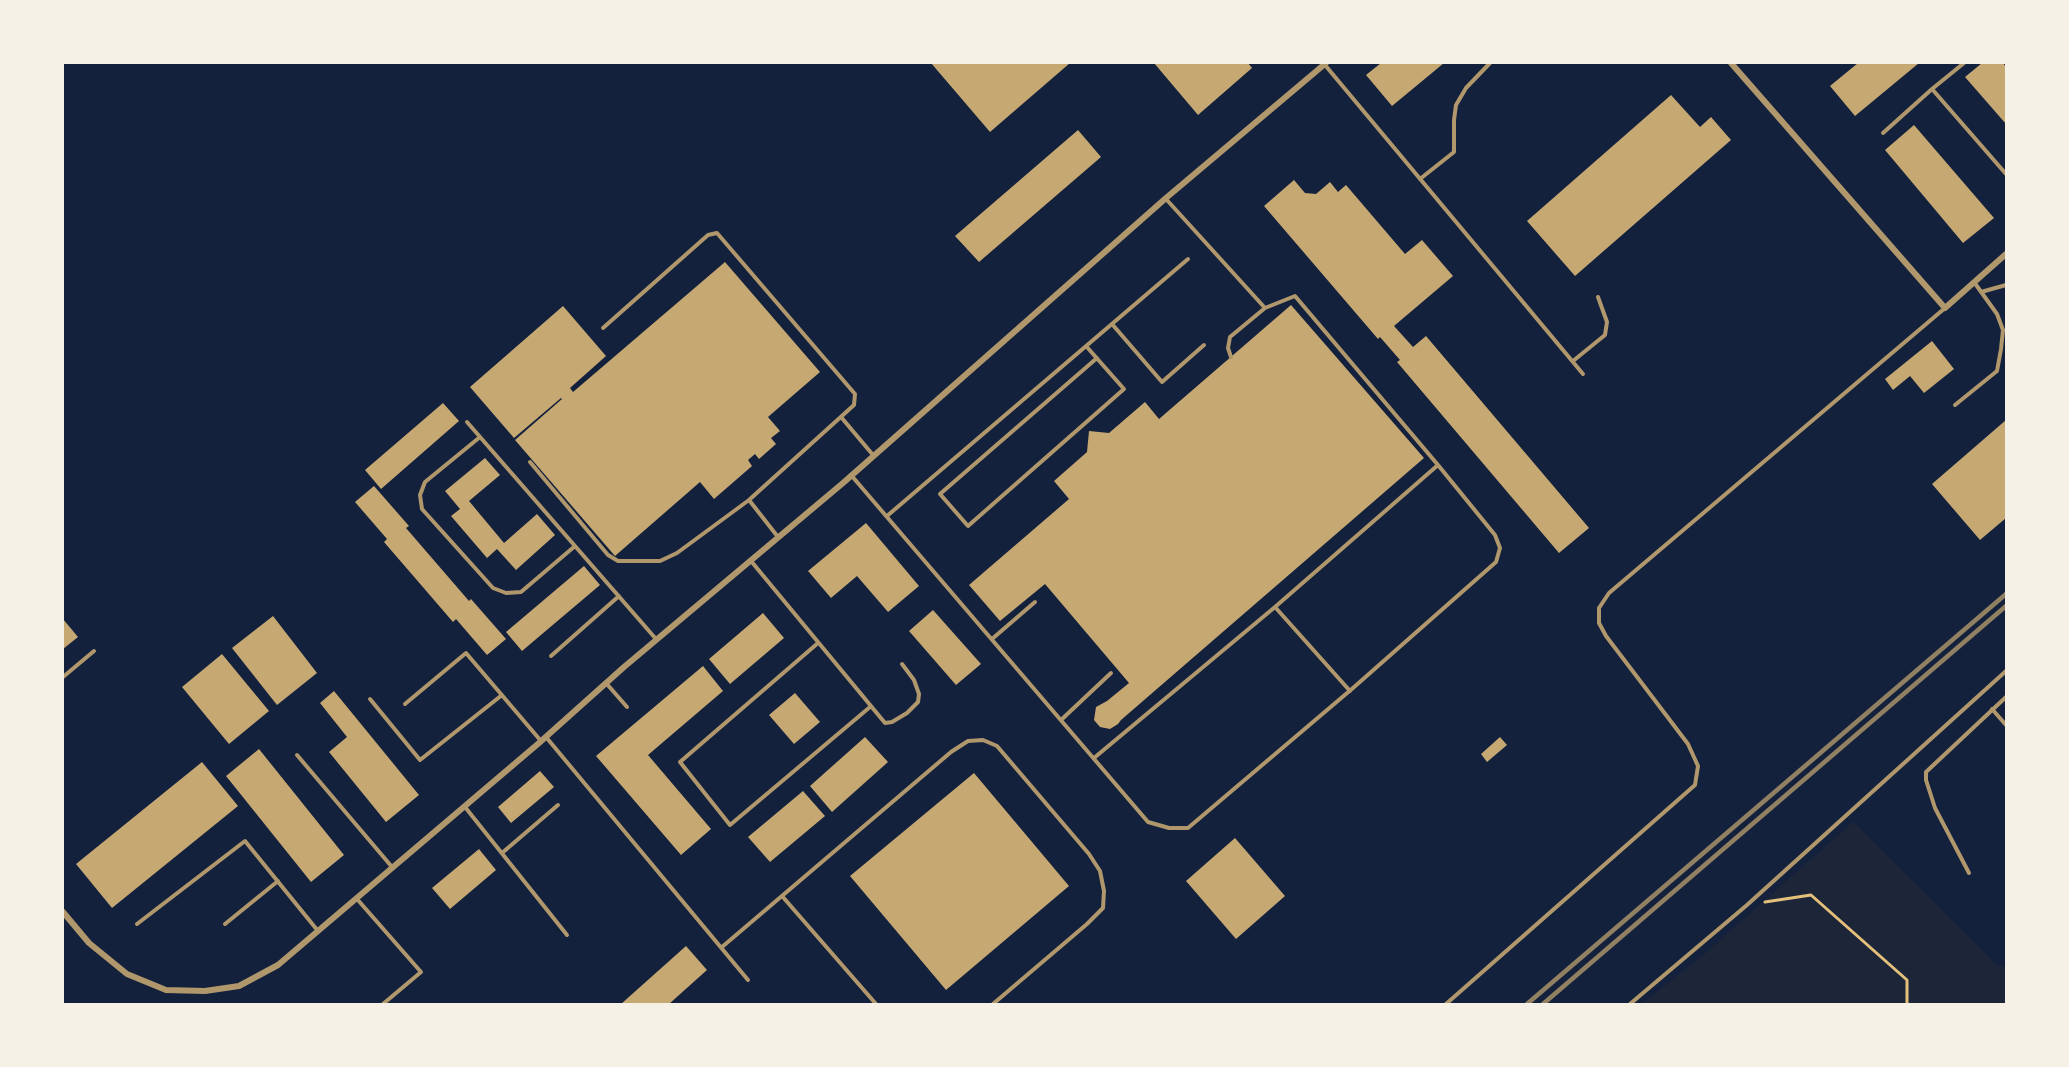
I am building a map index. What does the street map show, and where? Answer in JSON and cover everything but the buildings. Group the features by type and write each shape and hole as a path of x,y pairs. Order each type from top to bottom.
{"street":[{"path":"1731,63 1945,308 2006,254"},
{"path":"63,912 89,943 127,974 166,990 205,991 239,986 278,965 465,807 656,639 778,538 1166,198 1325,64"}],"lane":[{"path":"1420,179 1454,152 1456,105 1466,87 1490,63"},
{"path":"1883,133 1964,63"},
{"path":"1325,64 1583,374"},
{"path":"1932,89 2006,174"},
{"path":"1166,198 1265,308"},
{"path":"530,462 608,555 618,561 660,561 677,554 749,500 854,405 855,394 717,232 708,235 603,328"},
{"path":"887,516 1188,259"},
{"path":"1955,405 1997,371 2003,330 1997,314 1974,282"},
{"path":"1981,291 2006,285"},
{"path":"851,475 1148,822 1169,828 1188,828 1350,691 1496,562 1500,548 1495,535 1295,296 1265,308 1230,337 1228,348 1231,357"},
{"path":"1573,361 1605,335 1607,322 1598,297"},
{"path":"1446,1004 1695,785 1698,766 1688,744 1606,636 1599,623 1599,608 1609,593 1945,308"},
{"path":"1112,324 1162,382 1204,345"},
{"path":"1086,346 1117,381 1124,390 968,526 940,494 1097,358"},
{"path":"841,417 873,455"},
{"path":"467,422 656,639"},
{"path":"480,437 425,482 420,495 422,509 493,588 506,593 521,592 575,546"},
{"path":"1094,758 1275,607 1438,465"},
{"path":"749,500 778,538"},
{"path":"751,560 885,723 892,722 907,713 918,702 920,694 914,680 902,664"},
{"path":"551,656 619,596"},
{"path":"992,639 1035,602"},
{"path":"1275,607 1350,691"},
{"path":"819,644 680,762 730,825 870,707"},
{"path":"63,677 94,651"},
{"path":"405,704 466,653 543,739 748,980"},
{"path":"1630,1004 1747,905 2006,671"},
{"path":"1061,720 1111,673"},
{"path":"606,683 627,707"},
{"path":"370,699 420,760 502,695"},
{"path":"1969,873 1935,808 1926,780 1926,772 2006,697"},
{"path":"1992,709 2006,725"},
{"path":"722,947 951,752 968,741 983,740 997,746 1089,854 1100,871 1104,891 1103,908 993,1004"},
{"path":"297,755 393,868"},
{"path":"502,854 558,805"},
{"path":"465,807 567,935"},
{"path":"137,924 245,841 319,931"},
{"path":"225,924 278,881"},
{"path":"782,896 876,1004"},
{"path":"357,899 421,972 383,1004"}],"path":[{"path":"1747,905 1811,895 1907,980 1907,1004"}],"shaded area":[{"path":"1853,822 1996,964 2006,967 2006,1004 1642,1004 1702,956"}],"railway":[{"path":"1527,1004 2006,594"},
{"path":"1543,1004 2006,606"}]}
